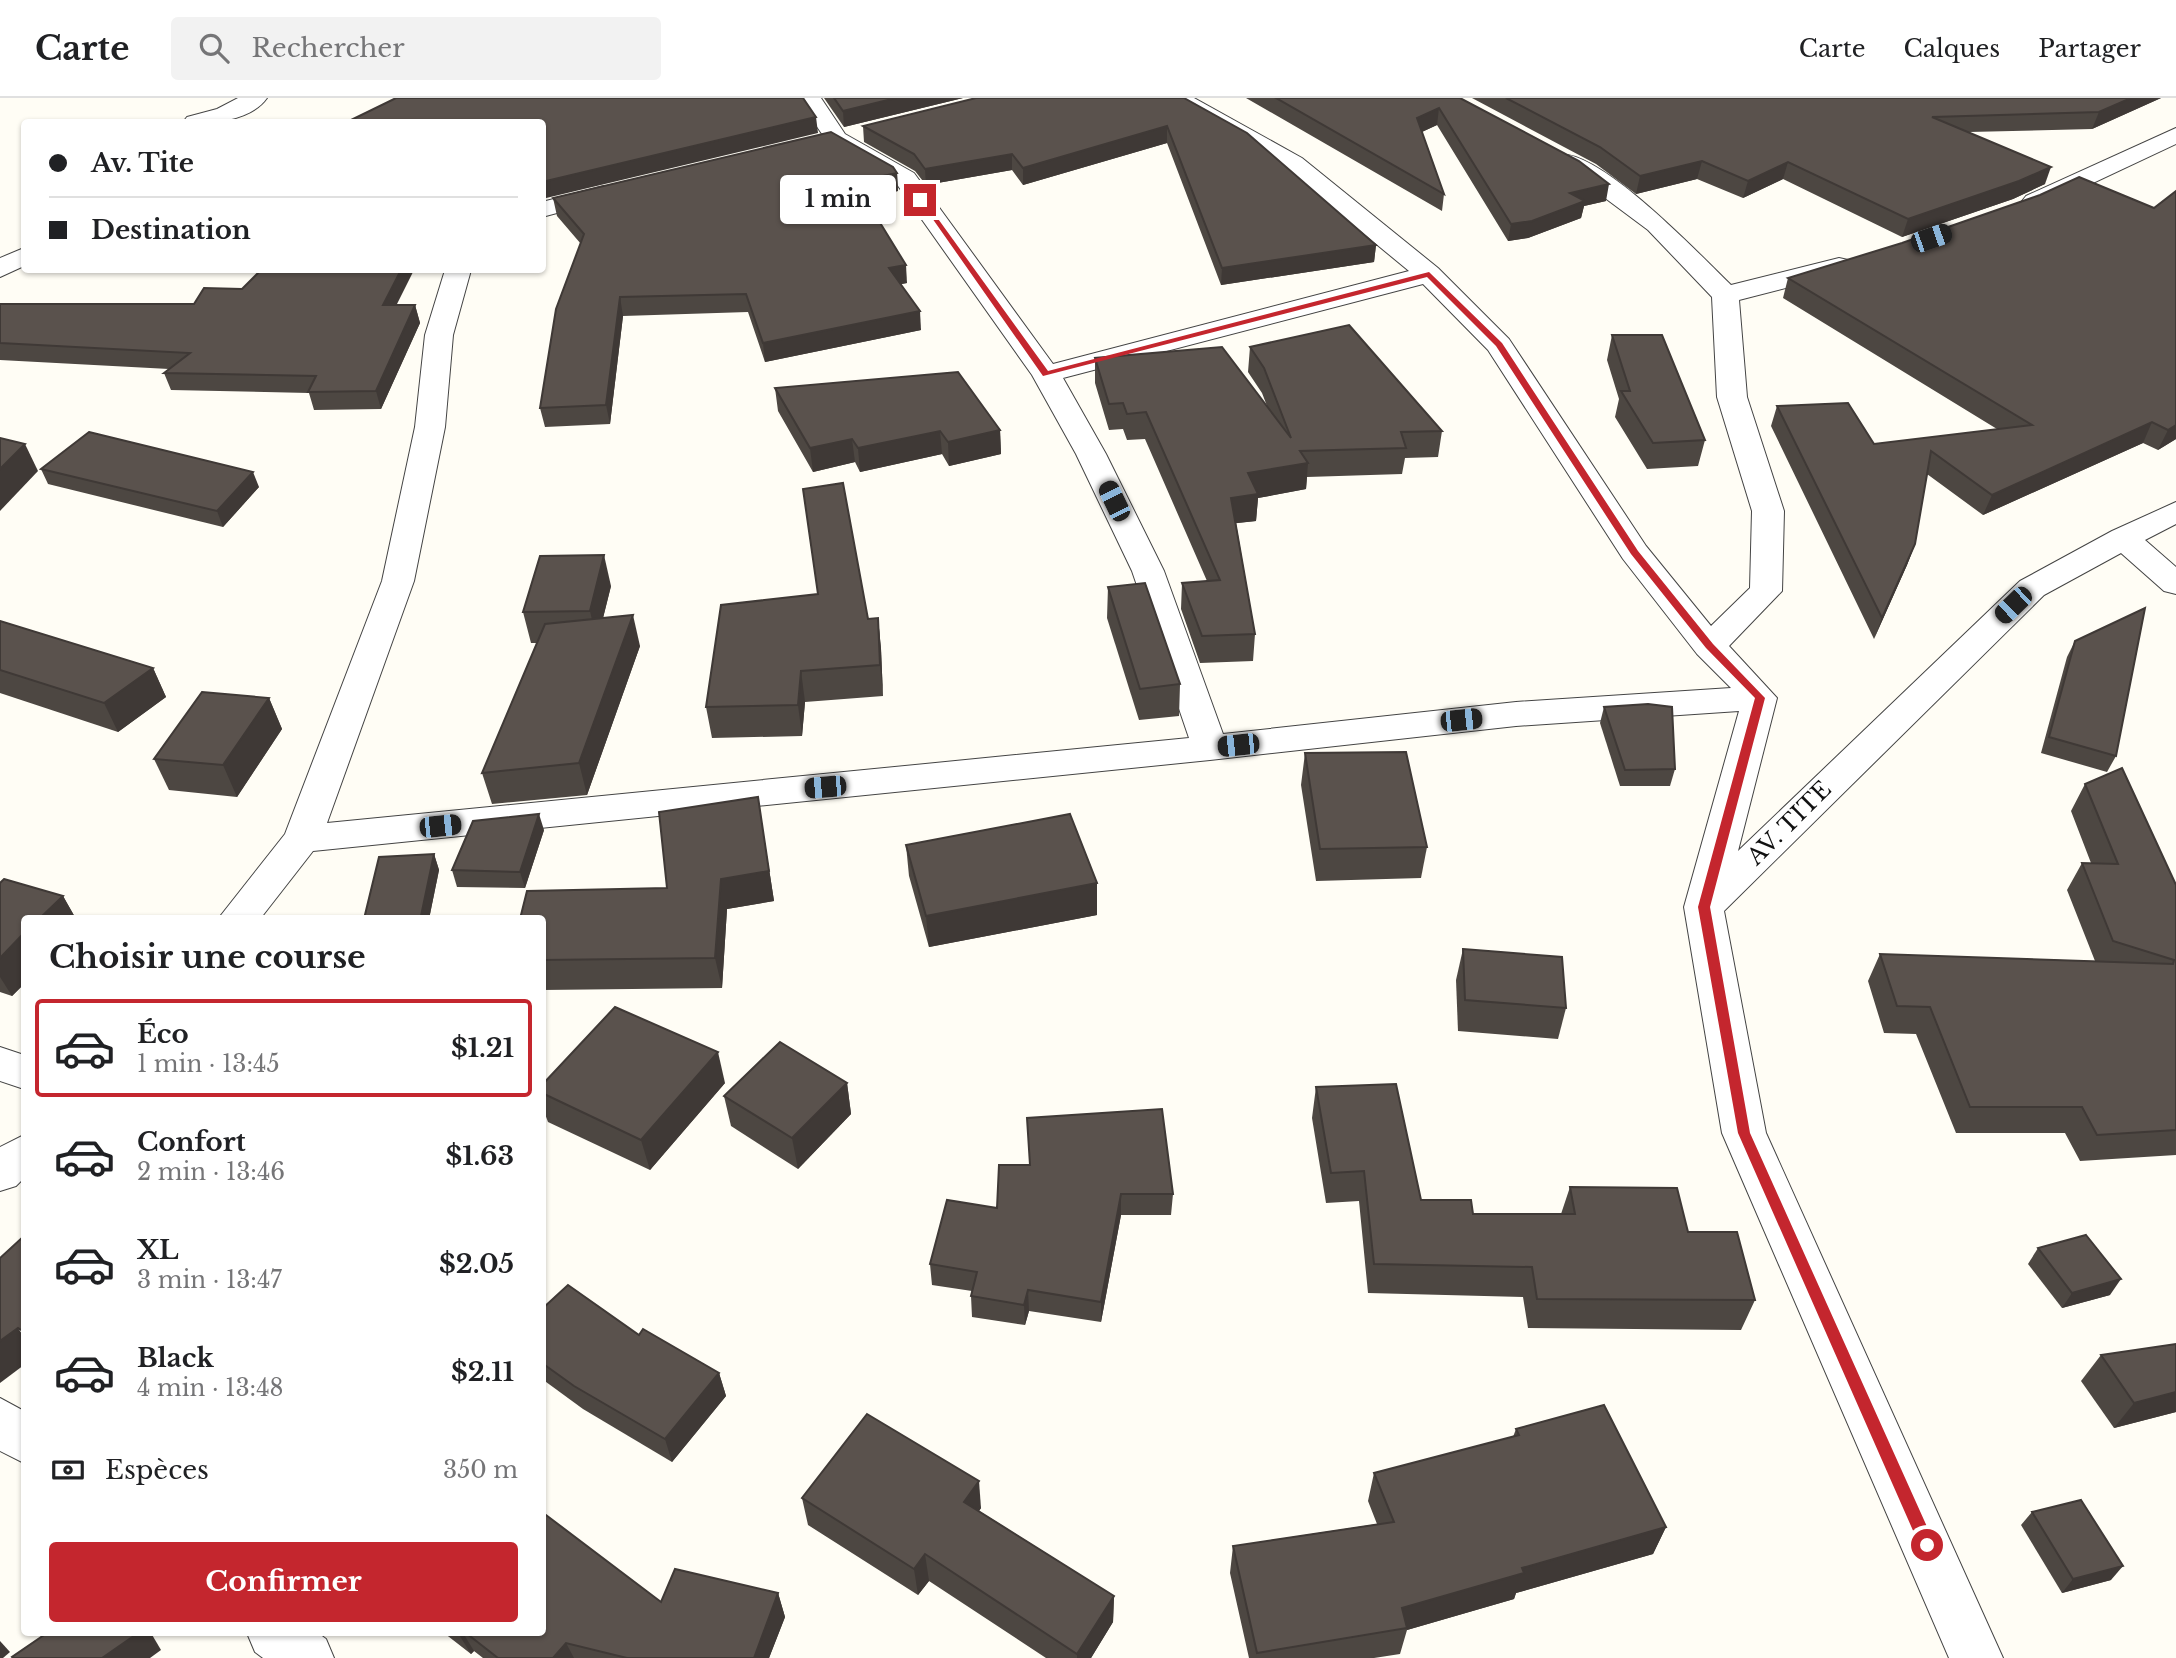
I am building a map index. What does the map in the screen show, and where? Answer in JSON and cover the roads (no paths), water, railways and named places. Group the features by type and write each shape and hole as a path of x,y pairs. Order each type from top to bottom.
{"street":[{"path":"206,119 225,114 255,98"},
{"path":"809,98 824,142 905,178 1046,374 1091,454 1148,571 1210,748"},
{"path":"1177,98 1293,163 1429,274 1499,345 1634,552 1709,646 1760,698"},
{"path":"824,142 876,130"},
{"path":"2010,211 2176,135"},
{"path":"1540,146 1586,171 1657,225 1724,295 1732,397 1768,510 1766,591 1709,646"},
{"path":"546,209 629,187"},
{"path":"0,269 21,258"},
{"path":"1724,295 1859,261"},
{"path":"241,915 302,839 398,581 430,427 439,335 457,273"},
{"path":"1046,374 1429,274"},
{"name":"AV. TITE","path":"1704,907 2032,588 2176,511"},
{"path":"2123,538 2176,584"},
{"path":"302,839 1210,748 1516,714 1760,698"},
{"path":"1760,698 1704,907 1744,1133 1976,1658"},
{"path":"0,1064 21,1071"},
{"path":"0,1173 21,1156"},
{"path":"0,1421 21,1438"},
{"path":"278,1636 307,1658"}]}
